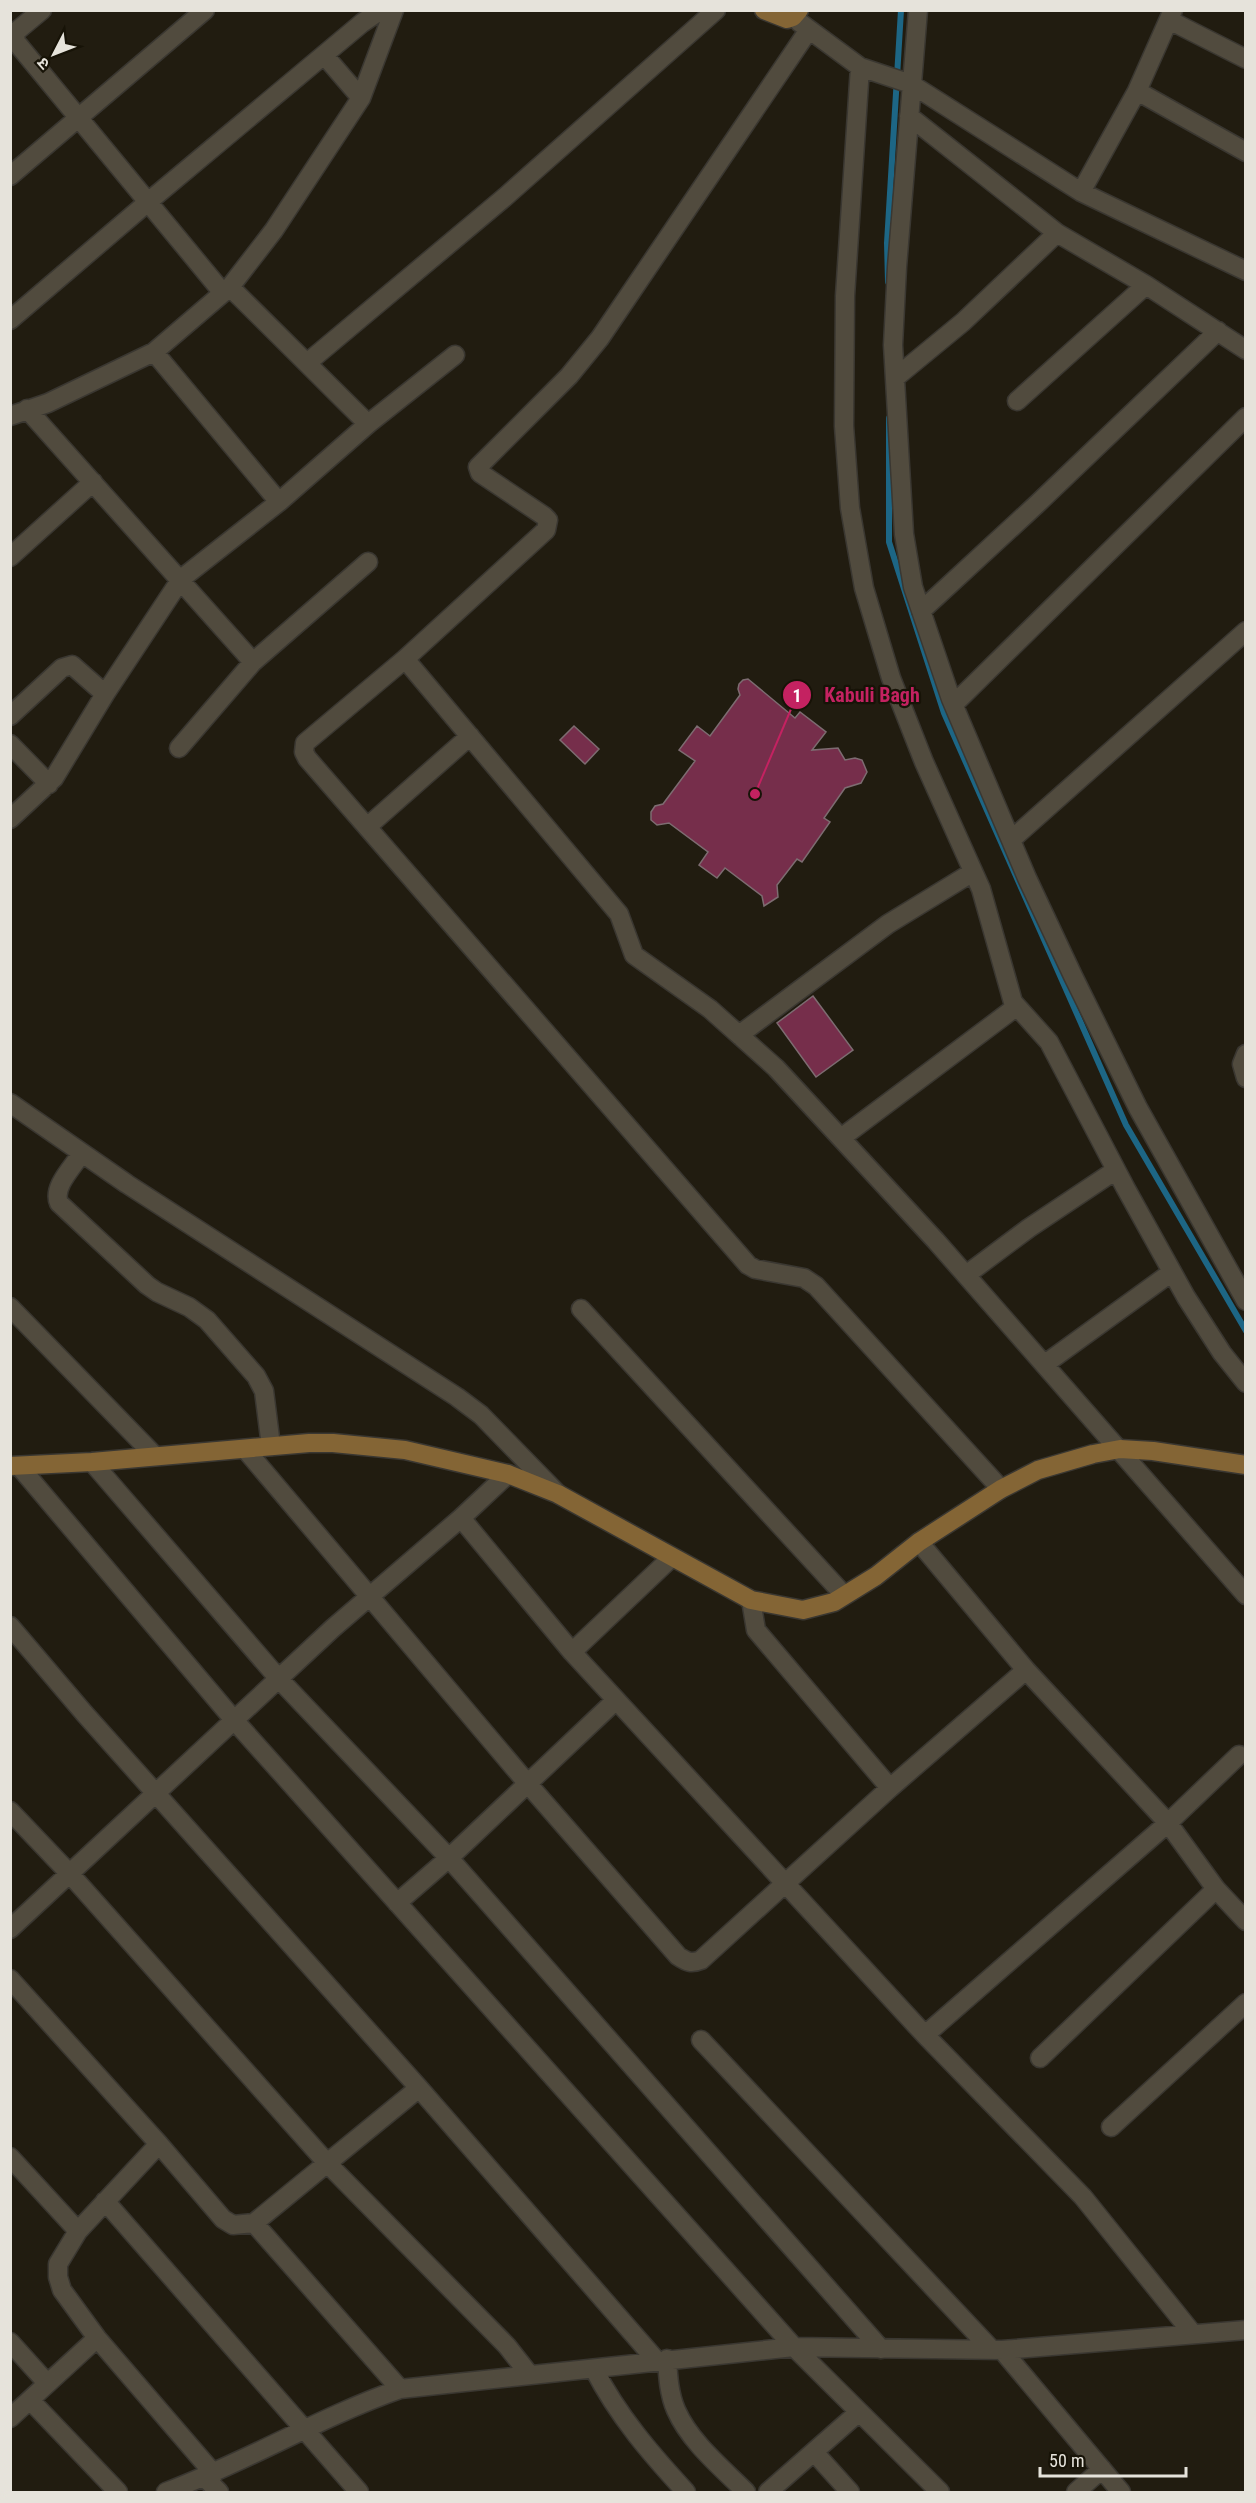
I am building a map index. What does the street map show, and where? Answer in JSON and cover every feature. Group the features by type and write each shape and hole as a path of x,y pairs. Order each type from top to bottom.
{"street":[{"path":"42,10 18,30 15,34 16,42 148,201 227,290 307,363 368,424"},
{"path":"10,176 205,10"},
{"path":"10,320 148,201 381,10"},
{"path":"253,662 93,482 19,412 48,403 154,352 227,290 274,231 361,98 394,10"},
{"path":"307,363 505,197 716,10"},
{"path":"764,10 787,19 796,14 808,31 865,68 907,81 1081,192 1245,271"},
{"path":"918,10 907,81 909,116 893,345 904,534 913,587 954,704 1011,840 1073,976 1138,1108 1245,1301"},
{"path":"1081,192 1137,91 1171,15 1245,59"},
{"path":"808,31 600,338 569,376 478,467 480,473 544,516 548,520 546,530 405,659 303,747 307,758 748,1265 755,1269 804,1278 816,1286 1001,1489"},
{"path":"324,55 361,98"},
{"path":"865,68 844,296 844,426 850,508 864,588 891,678 924,762 981,890 1016,1007 1049,1042 1172,1272 1222,1353 1245,1383"},
{"path":"1137,91 1245,152"},
{"path":"909,116 1057,233 1146,285 1245,350"},
{"path":"895,378 963,322 1057,233"},
{"path":"1017,401 1146,285"},
{"path":"921,611 1218,331"},
{"path":"154,352 279,502"},
{"path":"10,819 49,784 181,579 279,502 368,424 455,355"},
{"path":"954,704 1245,417"},
{"path":"10,557 93,482"},
{"path":"179,748 253,662 368,562"},
{"path":"1011,840 1245,631"},
{"path":"405,659 619,914 634,955 710,1009 776,1068 966,1275 1245,1595"},
{"path":"10,716 62,668 69,665 72,665 105,694"},
{"path":"367,827 470,736"},
{"path":"10,744 49,784"},
{"path":"739,1035 888,924 973,872"},
{"path":"841,1138 1016,1007"},
{"path":"1245,1054 1242,1064 1245,1078"},
{"path":"10,1103 81,1154 457,1397 481,1415 558,1494"},
{"path":"81,1154 57,1190 56,1197 59,1203 147,1285 189,1307 215,1328 261,1384 271,1446"},
{"path":"966,1275 1029,1228 1116,1170"},
{"path":"1045,1364 1172,1272"},
{"path":"10,1307 155,1456"},
{"path":"581,1309 844,1595"},
{"path":"15,1466 333,1443 405,1450 508,1474 558,1494 751,1600 803,1610 821,1607 876,1576 919,1542 1001,1489 1038,1470 1093,1454 1120,1449 1153,1450 1245,1465"},
{"path":"245,1449 528,1784 678,1956 687,1962 694,1963 701,1960 785,1886 890,1788 1026,1671"},
{"path":"92,1462 279,1679 449,1858 880,2349"},
{"path":"15,1466 234,1720 794,2347 940,2493"},
{"path":"10,1929 234,1720 508,1474"},
{"path":"461,1518 615,1701 925,2035 1083,2197 1193,2334"},
{"path":"919,1542 1026,1671 1168,1823 1216,1889 1245,1921"},
{"path":"572,1652 671,1558"},
{"path":"751,1600 756,1630 890,1788"},
{"path":"10,1626 156,1795 661,2360 681,2421 746,2493"},
{"path":"397,1903 449,1858 615,1701"},
{"path":"925,2035 1168,1823 1239,1755"},
{"path":"10,1811 70,1874 327,2163 507,2346 530,2374"},
{"path":"1040,2058 1216,1889"},
{"path":"10,1979 224,2219 233,2225 254,2223 419,2088"},
{"path":"1111,2127 1245,2003"},
{"path":"701,2040 996,2350 1121,2493"},
{"path":"159,2144 78,2231 58,2264 58,2277 62,2290 97,2338 209,2476 219,2493"},
{"path":"10,2157 78,2231"},
{"path":"105,2201 359,2493"},
{"path":"254,2223 400,2389"},
{"path":"166,2493 209,2476 304,2430 400,2389 794,2347 996,2350 1245,2330"},
{"path":"10,2418 97,2338"},
{"path":"10,2342 47,2383"},
{"path":"594,2369 608,2396 641,2443 686,2493"},
{"path":"30,2400 118,2493"},
{"path":"768,2493 859,2412"},
{"path":"814,2452 850,2493"},
{"path":"1076,2493 1102,2469"}],"building":[{"path":"748,679 795,718 800,712 826,732 812,750 838,748 845,760 855,758 862,760 867,772 861,783 845,788 824,818 830,822 802,862 797,859 777,885 778,897 764,906 762,896 725,868 717,878 699,865 708,852 669,823 657,825 651,820 651,812 655,806 663,804 695,761 679,750 697,726 710,736 740,695 739,684"},
{"path":"574,726 599,749 585,764 560,740"},
{"path":"813,996 853,1050 816,1077 777,1023"}],"waterway":[{"path":"888,282 887,243 901,10"},
{"path":"889,418 889,542 944,713 1126,1125 1246,1331"}],"place":[{"name":"Kabuli Bagh","path":"755,794"}]}
